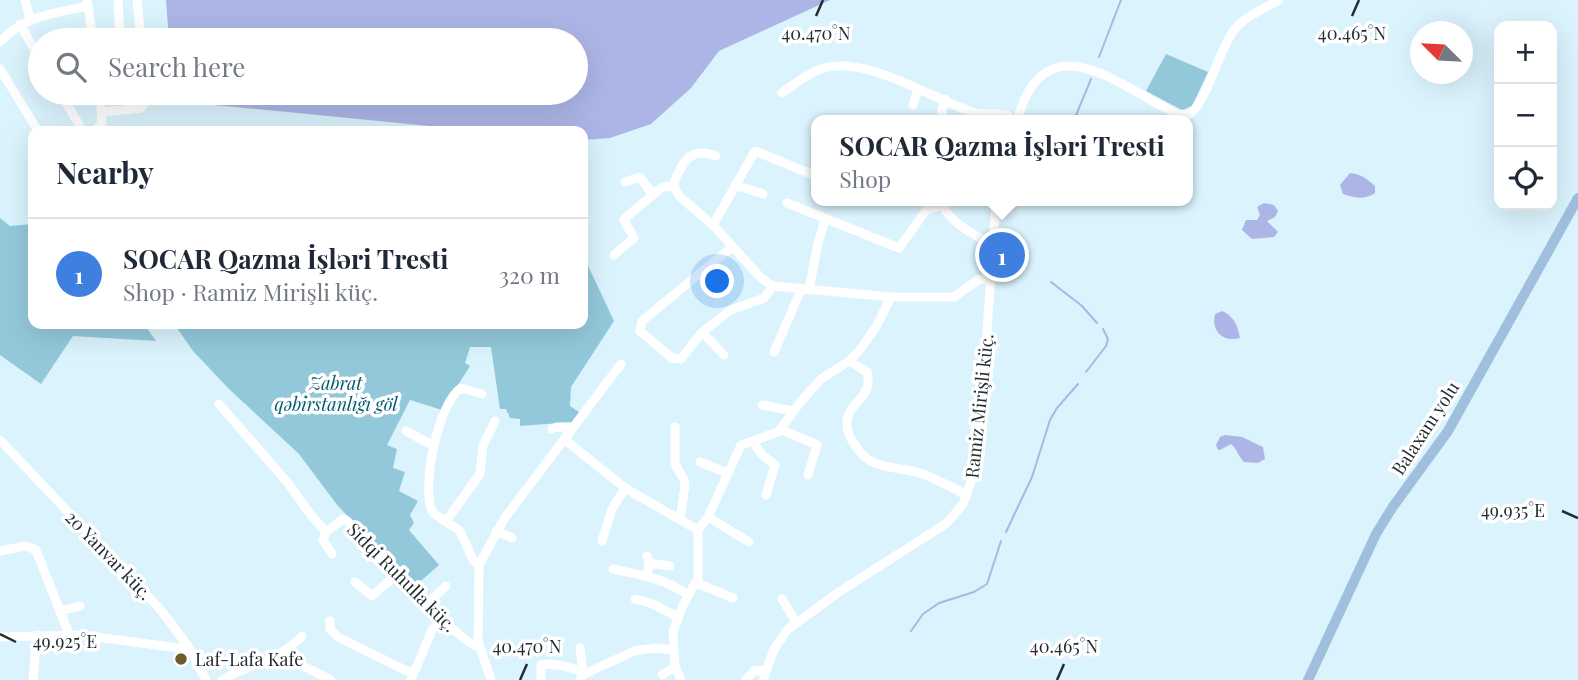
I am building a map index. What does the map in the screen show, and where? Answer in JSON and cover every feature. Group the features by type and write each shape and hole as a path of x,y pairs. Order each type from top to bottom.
{"main road":[{"name":"Balaxanı yolu","path":"1308,680 1376,534 1448,430 1578,198"}],"street":[{"path":"25,0 30,19"},
{"path":"118,0 119,28"},
{"path":"137,0 140,28"},
{"path":"1014,115 1037,78 1054,67 1072,65 1097,72 1177,114 1188,115 1198,106 1219,56 1236,28 1251,15 1279,0"},
{"path":"0,42 20,24 30,19 87,3 91,28"},
{"path":"20,24 28,38"},
{"path":"782,93 815,72 834,66 864,70 979,114 1003,115"},
{"path":"0,69 35,126"},
{"path":"913,106 918,89"},
{"path":"942,115 945,99"},
{"path":"67,105 80,126"},
{"path":"100,126 102,124 101,105"},
{"path":"127,105 128,110"},
{"path":"102,112 128,110 145,105"},
{"path":"713,225 755,151 811,174"},
{"path":"673,185 688,156 704,152 716,156"},
{"path":"625,182 640,177 653,195"},
{"path":"614,255 634,238 625,218 661,188 673,185"},
{"path":"673,185 680,197 713,225 773,286 891,297 954,297 978,280 990,278"},
{"path":"735,185 763,194"},
{"path":"787,203 899,248 927,209 934,206"},
{"path":"943,206 948,216 980,238 992,242"},
{"name":"Ramiz Mirişli küç.","path":"764,675 777,642 796,622 947,523 959,511 967,495 976,459 982,404 996,206"},
{"path":"774,352 805,290 825,220"},
{"path":"733,247 642,321 640,331 672,358 681,359 702,332 731,310 764,298 773,286"},
{"path":"681,680 675,667 673,632 688,595 697,583 698,530 708,517 741,446 773,435 821,379 849,361 872,333 891,297"},
{"path":"702,332 724,355"},
{"path":"849,361 867,372 869,378 866,393 854,404 847,421 848,435 862,456 870,462 923,474 967,495"},
{"path":"489,680 478,646 479,565 496,531 621,364"},
{"path":"479,565 473,560 460,531 433,513 428,499 434,446 444,414 457,391 466,389 482,394"},
{"name":"Sidqi Ruhulla küç.","path":"219,404 288,483 326,532"},
{"path":"762,405 793,411"},
{"path":"446,521 480,474 483,444 495,421"},
{"path":"552,429 556,426 573,427"},
{"path":"675,427 675,464 685,486 680,520"},
{"path":"780,429 817,445 808,475"},
{"path":"406,431 434,446"},
{"path":"564,439 625,488 698,530"},
{"path":"753,442 762,455 775,465 766,495"},
{"name":"20 Yanvar küç.","path":"1,444 160,609 188,646 206,680"},
{"path":"700,462 727,473"},
{"path":"602,541 612,509 625,488"},
{"path":"708,517 749,542"},
{"name":"Sidqi Ruhulla küç.","path":"332,554 323,540 326,532 338,521 346,520 442,620 469,644 478,646"},
{"path":"496,531 512,538"},
{"path":"0,551 33,547 69,634"},
{"path":"646,576 648,560 670,566"},
{"path":"613,569 669,583 688,595"},
{"path":"355,582 372,596 398,572"},
{"path":"697,583 733,598"},
{"path":"428,603 446,586"},
{"path":"635,599 653,604 678,617"},
{"path":"782,599 796,622"},
{"path":"61,611 80,606"},
{"path":"330,621 330,629 338,637 412,677 432,631 442,620"},
{"path":"0,637 69,634 179,648 188,646"},
{"path":"33,680 37,635"},
{"path":"222,680 237,671 282,654 302,636"},
{"path":"580,648 581,676"},
{"path":"541,680 541,666 548,664 581,676 634,651 655,648 673,650"},
{"path":"282,654 331,680"},
{"path":"662,675 675,667"},
{"path":"746,680 754,670 764,675"}],"green space":[{"path":"1166,54 1208,72 1192,106 1182,110 1146,91"},
{"path":"0,218 10,226 28,224 28,329 148,329 156,341 73,336 41,384 0,355"},
{"name":"Zabrat qəbirstanlığı göl","path":"588,266 614,321 571,387 570,406 579,412 573,422 520,426 520,419 510,418 506,409 500,409 491,347 470,347 465,363 470,366 442,410 410,400 387,445 397,449 393,468 405,472 399,491 418,501 410,515 414,523 409,530 439,565 415,586 338,506 299,454 229,389 193,351 178,329 588,329"}],"shaded area":[{"path":"166,0 830,0 719,51 691,88 651,124 610,138 588,140 588,126 429,126 214,105 588,105 588,28 168,28"},
{"path":"1350,173 1369,181 1375,186 1375,193 1359,198 1343,194 1340,185"},
{"path":"1264,203 1274,205 1278,211 1275,217 1267,221 1278,232 1274,237 1252,239 1242,230 1246,220 1257,220 1260,215 1257,207"},
{"path":"1222,311 1235,322 1240,338 1228,339 1216,330 1215,314"},
{"path":"1220,437 1242,437 1263,447 1265,459 1258,463 1244,462 1231,444 1218,450 1216,445"}],"waterway":[{"path":"1099,57 1121,0"},
{"path":"1076,115 1091,79"},
{"path":"1051,282 1082,306 1097,323"},
{"path":"1086,372 1106,346 1108,339 1103,329"},
{"path":"1006,532 1032,477 1050,420 1078,384"},
{"path":"911,631 923,614 939,603 974,592 987,584 1001,541"}],"place":[{"name":"SOCAR Qazma İşləri Tresti","path":"1002,255"},
{"name":"Laf-Lafa Kafe","path":"181,659"}]}
